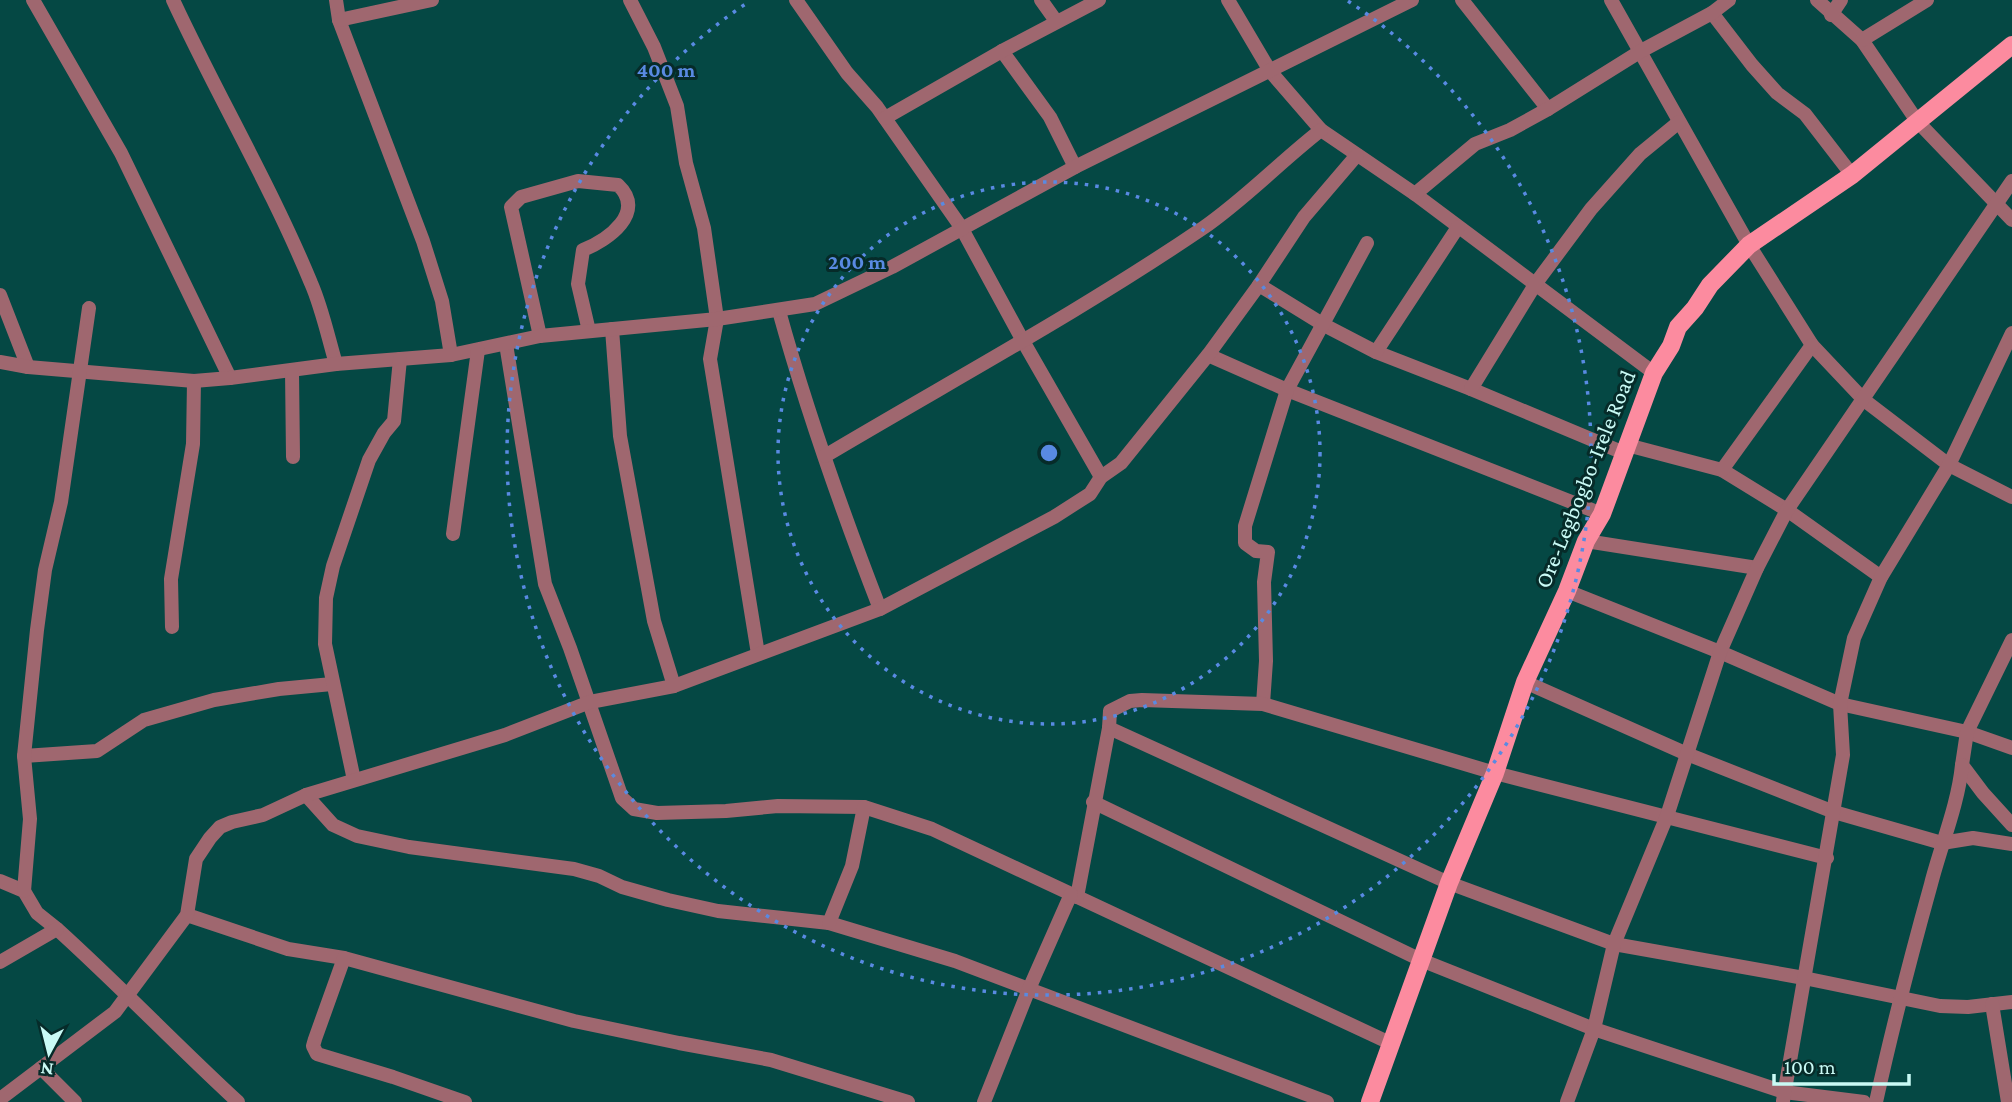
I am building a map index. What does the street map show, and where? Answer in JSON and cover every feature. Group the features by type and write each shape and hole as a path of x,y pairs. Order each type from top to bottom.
{"main road":[{"name":"Ore-Legbogbo-Irele Road","path":"1370,1102 1449,883 1494,773 1525,682 1567,591 1586,541 1602,514 1654,373 1686,316 1695,308 1710,285 1749,245 1852,175 2012,45"}],"street":[{"path":"33,0 121,153 230,378"},
{"path":"173,0 278,209 312,285 336,364"},
{"path":"336,0 339,20 424,241 442,301 451,355"},
{"path":"339,20 432,0"},
{"path":"629,0 654,47 677,106 686,163 704,228 717,319 710,359 758,654"},
{"path":"1041,0 1056,21"},
{"path":"885,118 1056,21 1099,0"},
{"path":"1228,0 1270,71 1321,130 1415,194 1654,373"},
{"path":"0,362 28,367 194,381 336,364 451,355 540,336 717,319 815,304 892,267 1075,167 1412,0"},
{"path":"1462,0 1548,109"},
{"path":"1611,0 1749,245 1812,345 1864,400 1949,465 2012,497"},
{"path":"1415,194 1475,144 1510,130 1548,109 1641,51 1712,13 1729,0"},
{"path":"1817,0 1862,40 1917,121 2012,220"},
{"path":"1831,15 1841,0"},
{"path":"1862,40 1927,0"},
{"path":"801,2 847,74 885,118 961,227 1101,477"},
{"path":"1712,13 1777,93 1805,114 1852,175"},
{"path":"1002,51 1050,117 1075,167"},
{"path":"1471,388 1536,283 1591,209 1640,154 1679,122"},
{"path":"825,456 1023,341 1204,227 1251,191 1321,130"},
{"path":"0,1099 115,1012 187,915 197,859 215,832 232,822 264,816 306,795 505,735 590,702 674,686 880,609 1054,517 1090,494 1101,477 1121,463 1208,355 1304,217 1357,155"},
{"path":"540,336 512,207 521,197 578,181 618,184 629,198 629,208 612,234 602,243 583,250 578,285 589,331"},
{"path":"1567,1102 1594,1029 1614,944 1667,816 1720,652 1757,568 1787,510 2012,181"},
{"path":"1376,352 1458,227"},
{"path":"1263,704 1266,662 1264,582 1268,552 1251,548 1245,543 1245,526 1287,390 1367,243"},
{"path":"1259,285 1324,325 1376,352 1626,449 1722,470 1787,510 1881,577"},
{"path":"0,295 28,367"},
{"path":"89,308 61,502 45,570 24,756 30,819 24,891 37,913 128,994 170,1039 239,1102"},
{"path":"779,311 800,385 848,529 880,609"},
{"path":"612,329 620,436 654,621 674,686"},
{"path":"1783,1097 1843,755 1840,704 1854,639 1881,577 1949,465 2012,333"},
{"path":"506,344 545,584 590,702 618,791 634,809 657,813 778,806 864,807 932,829 1390,1043"},
{"path":"1722,470 1812,345"},
{"path":"453,534 478,350"},
{"path":"1208,355 1287,390 1602,514"},
{"path":"354,780 332,684 326,644 326,598 333,566 369,460 394,421 401,359"},
{"path":"292,371 293,457"},
{"path":"173,627 172,579 193,444 194,381"},
{"path":"1586,541 1757,568"},
{"path":"1567,591 1720,652 1840,704 1967,732 2012,748"},
{"path":"1875,1102 1900,997 1959,788 1967,732 2012,640"},
{"path":"1525,682 1686,754 1834,812 1942,843 1973,838 2012,844"},
{"path":"24,756 97,751 144,720 214,700 279,689 332,684"},
{"path":"984,1102 1029,989 1074,895 1110,711 1130,701 1263,704 1494,773 1827,858"},
{"path":"1108,728 1449,883 1614,944 1940,1006 1968,1007 2012,1002"},
{"path":"1962,765 2012,825"},
{"path":"306,795 333,825 357,836 382,842 574,869 633,890 718,911 829,923 955,961 1327,1102"},
{"path":"1093,802 1421,960 1594,1029 1783,1097 1864,1102"},
{"path":"829,923 852,866 864,807"},
{"path":"0,881 24,891"},
{"path":"187,915 288,949 344,958 575,1021 771,1060 908,1102"},
{"path":"0,962 57,929"},
{"path":"344,958 313,1046 317,1054 465,1102"},
{"path":"1992,1003 2008,1102"},
{"path":"41,1068 75,1102"}]}
